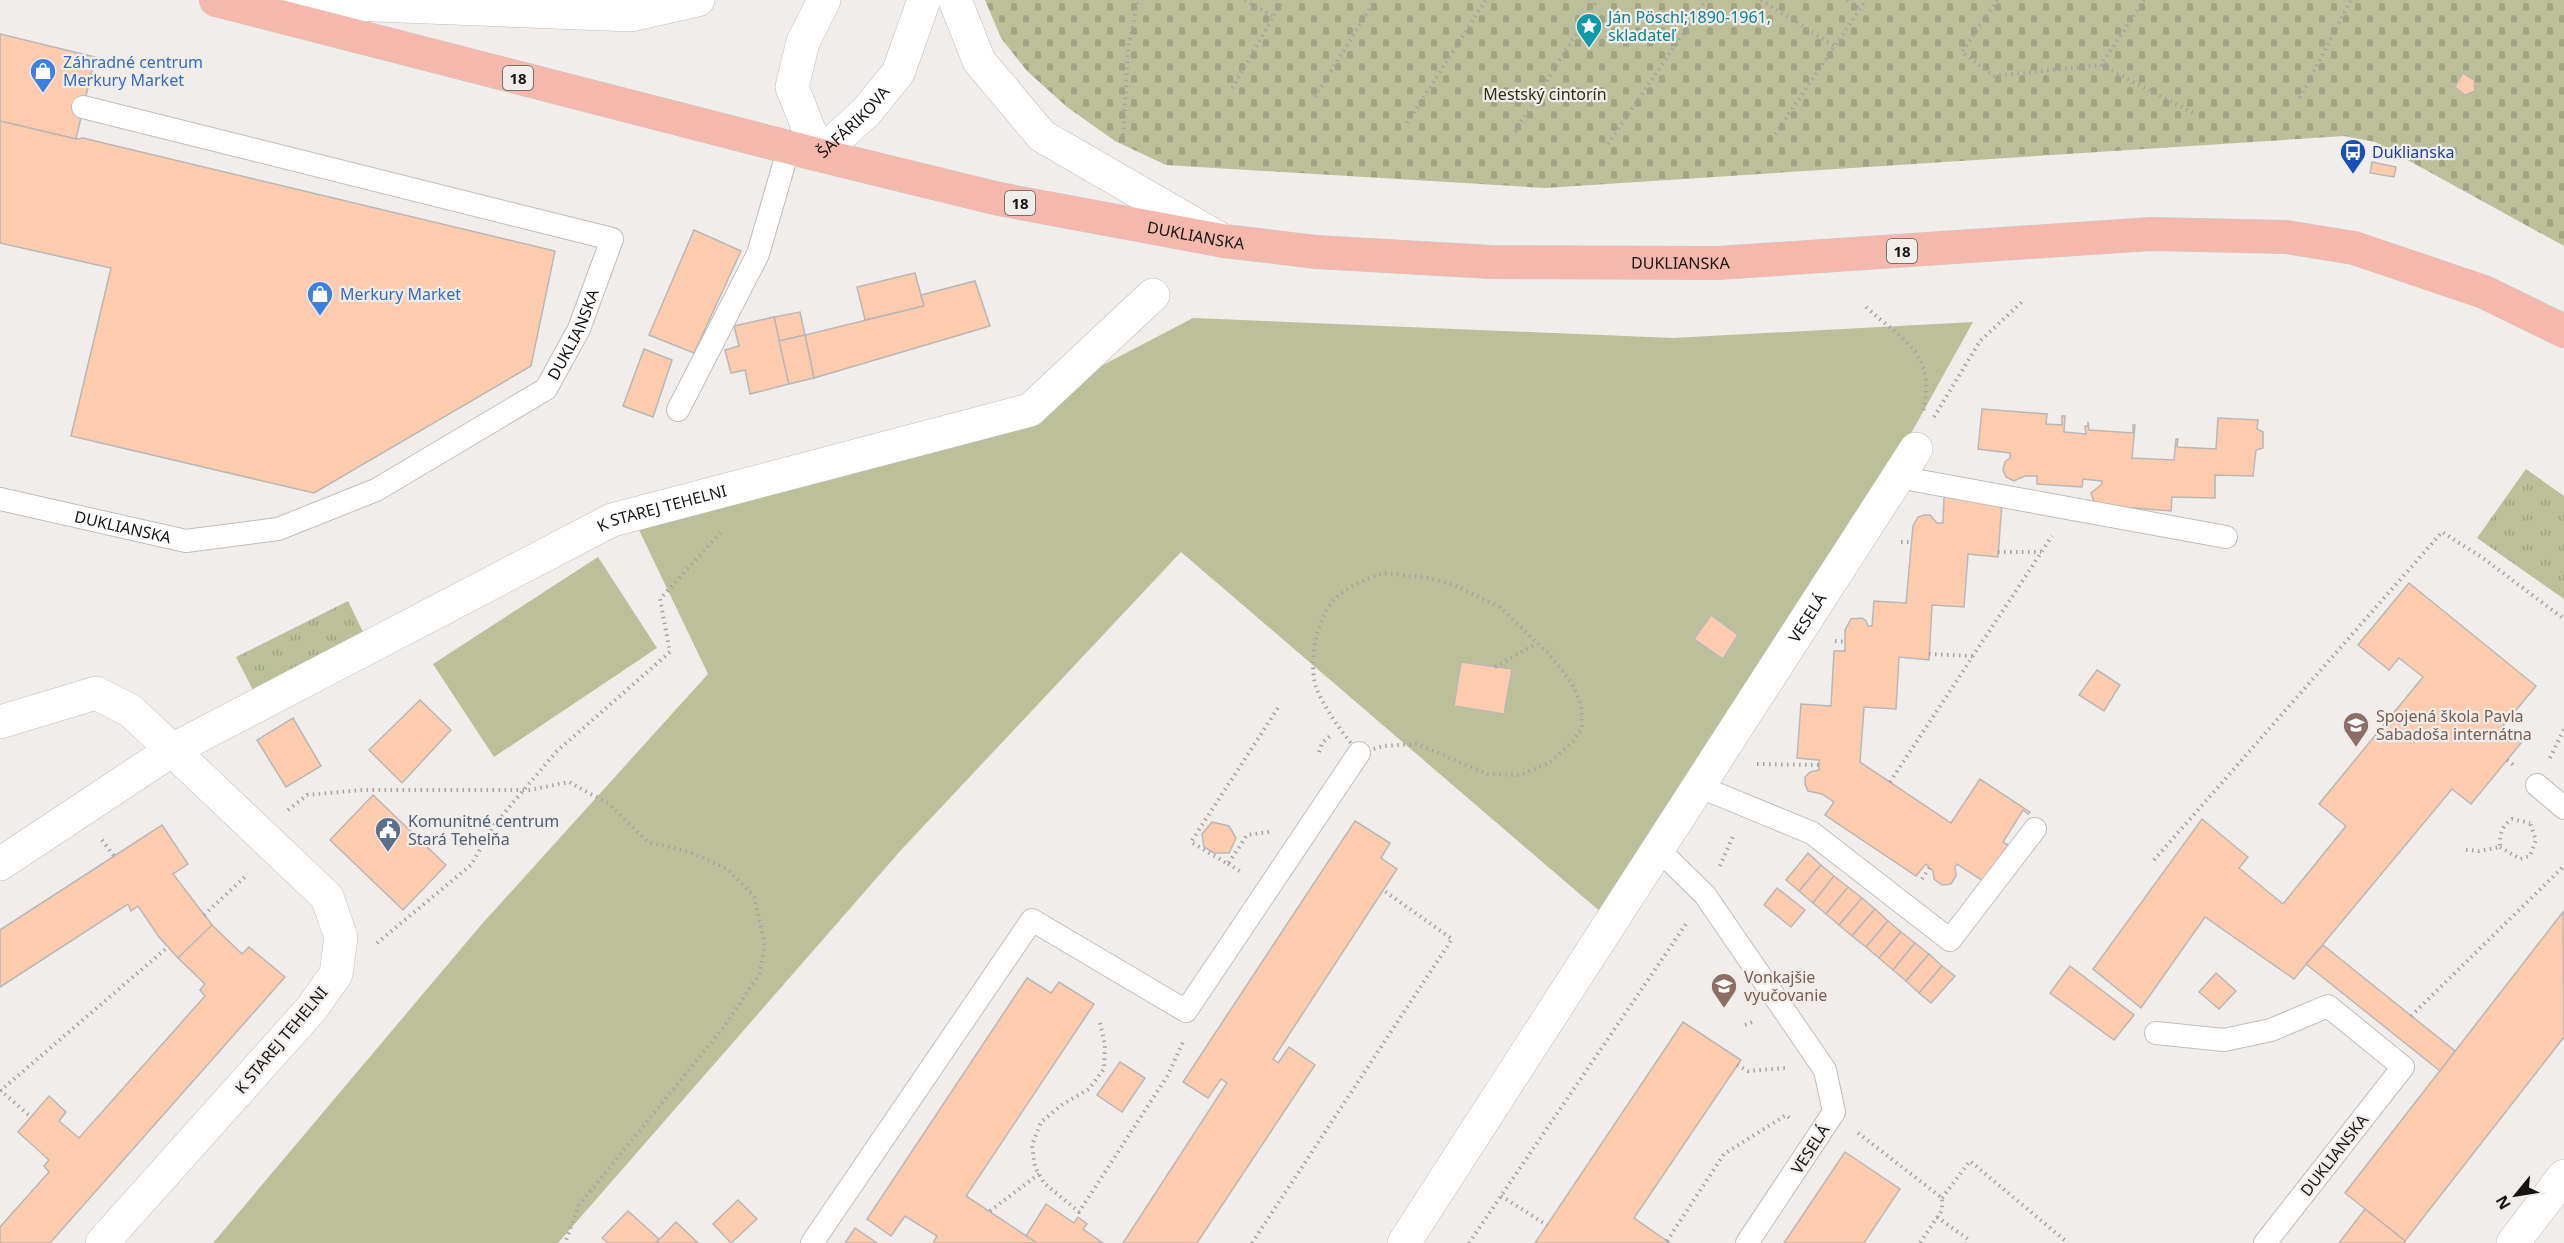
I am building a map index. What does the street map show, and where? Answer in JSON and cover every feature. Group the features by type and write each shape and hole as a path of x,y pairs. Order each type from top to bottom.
{"main road":[{"name":"DUKLIANSKA","path":"216,0 999,199 1224,241 1316,252 1491,262 1718,262 2151,234 2286,237 2354,248 2484,292 2564,330"}],"street":[{"path":"236,0 631,15 698,0"},
{"name":"ŠAFÁRIKOVA","path":"824,0 802,42 792,87 804,151 866,112 898,73 924,0"},
{"path":"955,0 979,61 1042,136 1224,241"},
{"name":"K STAREJ TEHELNI","path":"0,864 172,750 612,520 1030,410 1153,295"},
{"name":"VESELÁ","path":"1404,1243 1916,449"},
{"name":"K STAREJ TEHELNI","path":"0,722 96,693 131,711 327,897 341,937 336,974 312,1008 102,1243"},
{"path":"2513,1243 2564,1176"}],"lane":[{"name":"DUKLIANSKA","path":"0,499 186,541 278,529 376,490 546,389 579,329 612,239 83,107"},
{"path":"678,410 758,254 804,151"},
{"path":"1898,477 2226,537"},
{"path":"812,1243 1032,920 1186,1011 1359,753"},
{"path":"1706,775 1746,806 1812,833 1950,940 2035,829"},
{"name":"VESELÁ","path":"1658,849 1705,895 1825,1070 1834,1112 1747,1243"},
{"name":"DUKLIANSKA","path":"2156,1033 2224,1040 2271,1030 2328,1006 2403,1067 2265,1243"}],"path":[{"path":"1123,142 1128,48 1138,0"},
{"path":"1245,0 1274,17"},
{"path":"1232,88 1283,0"},
{"path":"1315,97 1375,0"},
{"path":"1407,123 1486,0"},
{"path":"1515,132 1597,0"},
{"path":"1608,144 1706,0"},
{"path":"1761,0 1834,46"},
{"path":"1847,0 1860,9"},
{"path":"1775,134 1866,0"},
{"path":"1997,0 1962,52 1995,76 2101,65 2197,115"},
{"path":"2101,65 2144,0"},
{"path":"2300,98 2351,0"},
{"path":"1953,387 1980,341 2024,300"},
{"path":"1866,307 1909,340 1927,374 1927,395 1916,449"},
{"path":"1890,782 2071,508"},
{"path":"336,974 471,865 495,824 556,752 670,652 660,599 729,524"},
{"path":"2154,860 2442,532 2483,558 2564,619"},
{"path":"1998,552 2042,552"},
{"path":"1385,573 1429,578 1456,586 1500,607 1572,682 1581,705 1582,728 1573,741 1549,764 1520,775 1488,774 1417,744 1384,746 1359,753 1342,732 1317,691 1312,650 1318,629 1333,601 1365,579 1385,573"},
{"path":"1496,667 1537,643"},
{"path":"1929,654 1973,656"},
{"path":"1278,708 1191,842 1228,864 1247,835 1277,831 1300,841"},
{"path":"1706,775 1819,765"},
{"path":"204,915 307,795 362,790 523,789 569,782 609,804 648,842 690,852 727,869 754,896 765,945 760,973 724,1027 579,1205 565,1243"},
{"path":"2530,823 2551,796"},
{"path":"1469,1243 1705,895 1746,806"},
{"path":"2500,847 2499,839 2506,823 2512,819 2530,823"},
{"path":"2466,850 2486,851 2500,847 2520,859 2530,856 2536,840 2530,823"},
{"path":"2411,1016 2564,866"},
{"path":"1252,1243 1452,939 1383,890"},
{"path":"31,1117 0,1090 168,947"},
{"path":"1100,1023 1105,1045 1104,1069 1089,1089 1063,1104 1041,1122 1032,1145 1035,1167 1044,1183 1079,1212 1168,1075 1183,1044 1186,1011"},
{"path":"1737,1065 1748,1071 1785,1068"},
{"path":"1667,1241 1724,1154 1786,1115 1816,1139"},
{"path":"1942,1198 1970,1161 2068,1243"},
{"path":"990,1211 1039,1174"},
{"path":"1501,1196 1547,1225"},
{"path":"1938,1217 1968,1239 1966,1243"}],"green space":[{"name":"Mestský cintorín","path":"985,0 2564,0 2564,246 2375,142 2344,136 1545,188 1166,165 1115,141 1067,107 1027,71 1001,38"},
{"path":"1193,318 1673,338 1973,322 1734,752 1617,926 1181,552 902,849 558,1243 213,1243 481,925 708,674 639,530 701,505 946,447"},
{"path":"2526,469 2564,496 2564,599 2477,538"},
{"path":"598,557 657,648 494,757 433,664"},
{"path":"348,601 367,640 256,696 236,657"}],"building":[{"name":"Záhradné centrum Merkury Market","path":"0,34 95,57 76,139 0,121"},
{"path":"2463,73 2474,80 2475,91 2465,95 2455,87"},
{"name":"Merkury Market","path":"0,121 76,139 83,138 555,251 531,366 314,493 71,436 111,268 0,243"},
{"path":"2372,162 2396,167 2394,177 2370,173"},
{"path":"694,230 741,251 694,353 649,335"},
{"path":"915,273 924,306 865,320 857,287"},
{"path":"975,281 990,326 814,378 805,335 924,306 921,295"},
{"path":"800,312 805,335 779,341 774,317"},
{"path":"774,317 789,384 750,394 745,370 731,373 725,350 739,346 734,326"},
{"path":"805,335 814,378 789,384 779,341"},
{"path":"644,349 672,360 653,417 623,406"},
{"path":"1982,409 2047,414 2046,424 2062,425 2062,416 2065,416 2064,432 2086,434 2085,426 2088,426 2088,422 2089,430 2133,433 2133,425 2135,425 2132,458 2174,460 2176,439 2178,439 2177,447 2216,449 2218,418 2258,420 2257,429 2263,432 2263,448 2256,450 2253,476 2215,475 2215,498 2172,497 2171,511 2095,505 2091,493 2102,484 2102,481 2083,479 2082,487 2037,484 2037,476 2025,476 2014,481 2006,477 2003,470 2005,462 2010,458 2010,453 1978,449"},
{"path":"1944,497 2002,502 1998,557 1968,554 1964,607 1932,605 1929,660 1899,657 1896,709 1864,707 1860,762 1951,823 1980,779 2030,812 2028,814 2023,810 2003,842 2008,845 1983,881 1957,864 1956,876 1951,884 1942,885 1934,879 1933,871 1926,864 1916,876 1825,815 1834,802 1822,794 1808,791 1805,784 1805,777 1810,772 1819,770 1819,760 1797,758 1801,704 1831,706 1834,651 1845,651 1845,630 1851,619 1862,618 1868,626 1872,626 1874,601 1906,603 1913,526 1918,517 1924,515 1930,515 1937,523 1943,523"},
{"path":"2409,583 2536,686 2502,727 2521,743 2471,804 2452,789 2294,979 2205,917 2141,1008 2093,969 2202,819 2248,857 2239,868 2283,904 2346,826 2319,804 2423,677 2399,658 2389,670 2358,645"},
{"path":"1711,615 1738,635 1723,659 1694,639"},
{"path":"1461,662 1512,669 1504,714 1454,706"},
{"path":"2097,670 2120,685 2104,711 2079,695"},
{"path":"420,700 451,730 402,783 369,750"},
{"path":"293,718 321,766 286,787 257,740"},
{"name":"Komunitné centrum Stará Tehelňa","path":"373,795 446,865 403,910 330,840"},
{"path":"1355,821 1390,843 1381,858 1397,869 1273,1059 1278,1063 1289,1047 1315,1065 1197,1243 1123,1243 1227,1083 1221,1079 1208,1098 1183,1082"},
{"path":"1212,822 1229,826 1236,838 1229,853 1214,853 1204,847 1202,834"},
{"path":"162,825 188,864 173,874 212,925 178,958 159,937 138,906 131,911 128,904 0,987 0,930"},
{"path":"1808,853 1821,865 1799,891 1786,880"},
{"path":"1821,865 1834,876 1813,903 1799,891"},
{"path":"1834,876 1848,887 1826,914 1813,903"},
{"path":"1848,887 1862,898 1839,925 1826,914"},
{"path":"1777,888 1805,910 1791,927 1764,905"},
{"path":"1862,898 1875,909 1852,936 1839,925"},
{"path":"1875,909 1888,921 1866,947 1852,936"},
{"path":"2563,912 2564,1037 2405,1241 2345,1193"},
{"path":"1888,921 1901,932 1879,958 1866,947"},
{"path":"212,925 242,954 249,947 285,977 50,1243 0,1243 0,1227 49,1172 44,1166 49,1160 18,1132 49,1096 66,1112 59,1121 79,1138 205,996 200,990 205,984 178,958"},
{"path":"1901,932 1915,943 1893,970 1879,958"},
{"path":"1915,943 1929,954 1906,981 1893,970"},
{"path":"2323,945 2455,1051 2440,1071 2306,964"},
{"path":"1929,954 1942,966 1919,993 1906,981"},
{"path":"1942,966 1955,976 1931,1003 1919,993"},
{"path":"2070,966 2134,1015 2114,1040 2050,993"},
{"path":"2216,973 2236,991 2219,1009 2199,992"},
{"path":"1027,978 1051,993 1059,982 1094,1004 966,1196 1037,1243 933,1243 937,1236 905,1216 891,1236 867,1219"},
{"path":"1683,1022 1741,1060 1634,1218 1670,1243 1535,1243"},
{"path":"1120,1062 1145,1078 1122,1112 1097,1095"},
{"path":"1845,1152 1900,1189 1864,1243 1784,1243"},
{"path":"738,1200 757,1219 731,1243 713,1224"},
{"path":"1046,1204 1074,1223 1078,1217 1087,1224 1083,1229 1103,1243 1037,1243 1026,1236"},
{"path":"2365,1209 2405,1241 2404,1243 2339,1243"},
{"path":"628,1211 659,1239 656,1243 608,1243 602,1238"},
{"path":"676,1222 698,1243 656,1243"},
{"path":"855,1228 877,1243 845,1243"}],"place":[{"name":"Ján Pöschl;1890-1961, skladateľ","path":"1589,49"},
{"name":"Záhradné centrum Merkury Market","path":"43,94"},
{"name":"Duklianska","path":"2353,175"},
{"name":"Merkury Market","path":"320,317"},
{"name":"Spojená škola Pavla Sabadoša internátna","path":"2356,748"},
{"name":"Komunitné centrum Stará Tehelňa","path":"388,853"},
{"name":"Vonkajšie vyučovanie","path":"1724,1009"}]}
